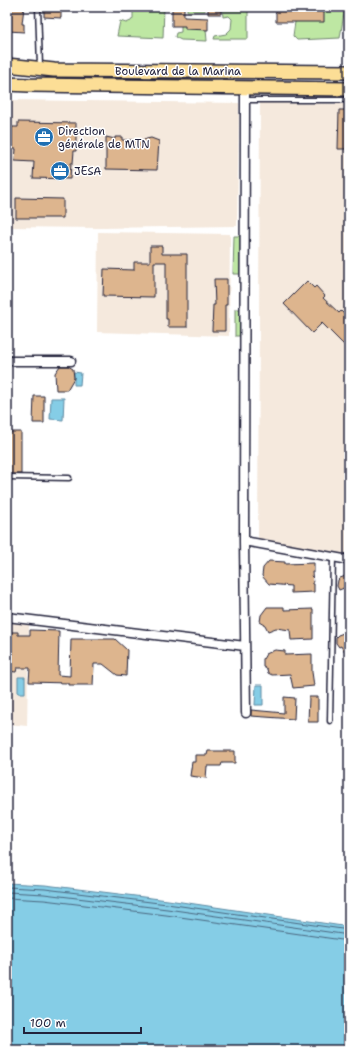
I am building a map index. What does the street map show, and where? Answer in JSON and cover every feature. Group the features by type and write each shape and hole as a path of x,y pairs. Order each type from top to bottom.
{"main road":[{"name":"Boulevard de la Marina","path":"7,65 62,70 349,72"},
{"name":"Boulevard de la Marina","path":"7,84 349,88"}],"street":[{"path":"245,87 244,542 246,713"},
{"path":"7,361 71,361"},
{"path":"244,542 349,560"},
{"path":"7,617 245,646"}],"lane":[{"path":"38,7 38,53 40,68"},
{"path":"245,100 349,100"},
{"path":"7,477 69,478"},
{"path":"330,721 333,557"}],"shaded area":[{"path":"7,100 239,103 237,226 98,228 7,227"},
{"path":"260,103 349,104 349,555 258,539"},
{"path":"98,232 230,234 229,336 97,332"},
{"path":"7,621 29,625 27,726 7,724"}],"green space":[{"path":"141,7 164,7 163,38 117,36 120,21 126,23 131,21 133,18 133,11 140,10"},
{"path":"187,7 205,7 205,11 187,11"},
{"path":"222,7 248,7 248,39 214,39 215,36 226,34 231,29 232,19 229,16 223,17"},
{"path":"323,7 345,7 340,38 297,40 293,36 295,22"},
{"path":"181,23 206,29 207,41 181,40 175,37 176,33 181,32"},
{"path":"234,236 240,236 240,274 233,274"},
{"path":"235,309 240,309 240,336 235,336"}],"water":[{"path":"74,372 81,373 80,385 74,385"},
{"path":"51,398 64,398 63,420 50,419"},
{"path":"18,677 25,677 25,693 18,693"},
{"path":"256,685 263,685 263,705 255,705"},
{"path":"7,883 45,885 168,900 349,927 349,1050 7,1050"}],"building":[{"path":"7,7 24,7 22,24 24,24 24,32 8,31 9,18 7,18"},
{"path":"44,7 61,7 61,18 44,17"},
{"path":"172,7 184,7 184,17 208,18 208,30 185,29 185,26 172,26"},
{"path":"208,7 221,7 221,14 208,14"},
{"path":"276,7 324,7 324,22 276,22"},
{"path":"339,110 349,110 349,149 338,149"},
{"path":"18,122 76,123 76,151 74,151 73,163 71,163 70,179 33,178 34,162 15,161 16,149 12,149 12,127 18,127"},
{"path":"106,137 115,139 115,137 122,137 122,140 142,140 151,138 159,141 157,170 106,169"},
{"path":"16,198 63,199 63,218 16,218"},
{"path":"150,246 162,246 162,254 187,254 187,327 168,327 168,319 166,319 166,262 154,262 154,297 103,296 104,269 134,270 134,262 150,262"},
{"path":"214,279 227,279 225,331 212,331 213,305 215,305"},
{"path":"307,281 314,288 316,286 325,296 323,298 339,313 341,311 349,319 349,350 322,323 312,333 284,304"},
{"path":"60,366 68,366 73,369 74,378 67,390 56,390 55,373"},
{"path":"34,396 44,396 44,423 33,423"},
{"path":"7,432 21,432 21,474 7,474"},
{"path":"269,561 285,562 285,564 314,563 314,572 312,572 314,592 291,593 291,586 269,584 262,576 263,568"},
{"path":"349,573 349,586 339,590 337,586 338,580"},
{"path":"267,607 284,607 284,610 313,609 313,639 291,640 290,630 276,628 268,631 265,625 260,622 261,615"},
{"path":"30,630 59,631 58,675 70,676 71,639 115,639 127,650 126,676 117,675 103,664 94,664 93,685 29,682 30,668 17,668 16,672 7,671 7,632 18,632 18,635 30,635"},
{"path":"349,631 349,649 343,650 341,646 339,647 336,643 336,637"},
{"path":"275,650 285,651 285,655 312,654 314,686 293,688 290,674 272,675 268,673 267,669 263,667 263,659 266,654"},
{"path":"284,697 295,698 294,719 251,716 251,710 284,713"},
{"path":"309,697 318,697 318,722 308,722"},
{"path":"208,751 235,751 235,763 222,763 221,766 207,766 206,778 190,776 192,762 195,762 195,755 207,755"}],"place":[{"name":"Direction générale de MTN","path":"44,137"},
{"name":"JESA","path":"60,171"}]}
